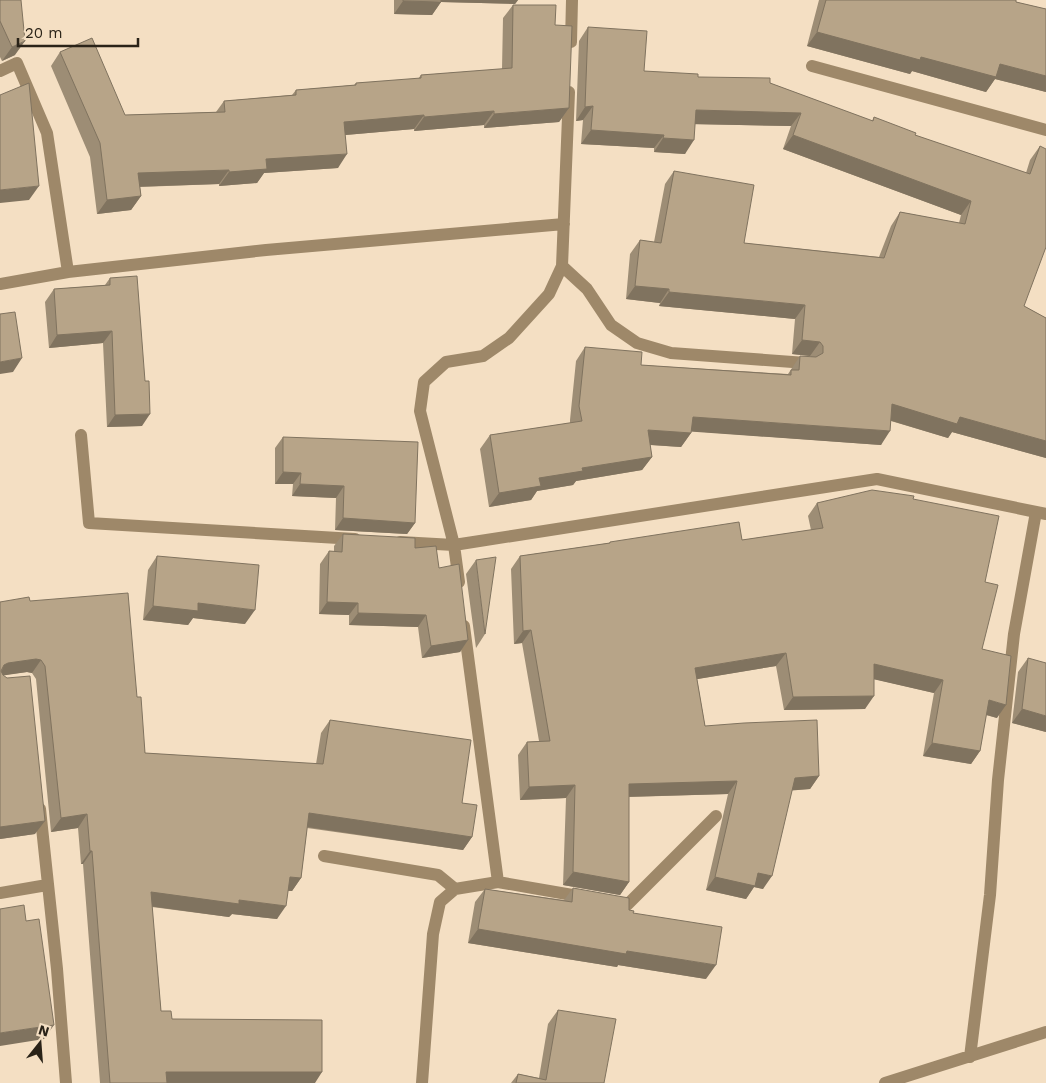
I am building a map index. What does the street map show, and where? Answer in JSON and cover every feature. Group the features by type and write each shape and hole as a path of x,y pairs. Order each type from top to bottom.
{"street":[{"path":"570,59 572,0"},
{"path":"0,71 18,63 47,133 68,272"},
{"path":"812,66 1046,130"},
{"path":"460,595 454,545 420,411 424,382 446,362 484,356 510,338 549,294 562,266 570,79"},
{"path":"0,284 68,272 266,250 564,224"},
{"path":"562,266 587,289 611,325 637,343 672,353 806,363"},
{"path":"81,436 89,523 365,540"},
{"path":"385,541 454,545 877,479 1041,513 1014,634 998,780 990,895 970,1057"},
{"path":"463,614 498,882"},
{"path":"39,798 58,969 66,1083"},
{"path":"422,1083 433,934 440,902 455,889 498,882 627,905 716,816"},
{"path":"324,856 438,874 455,889"},
{"path":"0,893 48,886"},
{"path":"893,1082 1046,1032"}],"building":[{"path":"0,0 21,0 25,41 12,47 0,21"},
{"path":"441,0 441,2 403,1"},
{"path":"826,0 1016,0 1016,2 1046,9 1046,76 1000,64 996,77 921,57 920,60 817,32"},
{"path":"513,5 556,5 555,25 572,26 569,108 494,114 494,111 424,117 424,115 344,122 347,154 266,159 267,169 229,172 229,170 138,173 141,196 107,200 100,143 60,52 92,38 125,115 225,112 224,101 296,95 296,90 421,78 421,75 512,68"},
{"path":"588,27 647,31 644,71 698,74 698,77 770,78 770,83 873,121 874,117 916,133 915,135 1030,174 1040,146 1046,149 1046,247 1024,306 1046,318 1046,441 960,417 957,424 892,404 890,431 693,417 691,433 648,430 652,457 582,468 583,471 539,478 541,486 499,493 490,435 582,421 579,406 585,347 642,352 641,365 791,375 791,370 799,370 800,356 816,357 823,353 823,346 820,342 802,340 805,305 669,292 669,289 635,286 640,240 661,243 674,171 754,185 744,243 884,258 900,212 965,224 971,201 793,135 801,113 696,110 694,140 663,138 664,135 591,130 593,106 585,107"},
{"path":"29,83 39,186 0,190 0,95"},
{"path":"137,276 145,381 149,381 150,414 115,415 112,331 57,335 54,289 110,285 110,278"},
{"path":"15,312 22,358 0,362 0,314"},
{"path":"283,437 418,442 415,523 343,518 344,486 300,484 301,473 283,472"},
{"path":"872,490 914,496 913,499 999,516 985,582 998,585 982,649 1011,656 1006,705 989,700 980,751 932,743 943,680 874,664 874,696 793,697 786,653 695,668 705,726 817,720 819,776 795,778 772,876 758,873 755,886 715,877 737,781 629,784 629,882 573,872 575,785 529,787 527,742 550,741 531,630 523,631 520,556 739,522 742,540 823,528 817,503"},
{"path":"343,534 415,538 415,548 436,546 439,568 459,564 468,640 431,646 426,615 358,613 358,603 327,602 329,551 342,552"},
{"path":"157,556 259,565 255,610 198,603 198,611 153,606"},
{"path":"496,557 485,634 476,560"},
{"path":"128,593 137,697 141,697 145,753 323,764 330,720 471,740 462,803 477,805 472,837 309,813 301,878 290,877 286,906 239,900 239,904 151,892 161,1011 171,1011 172,1019 322,1020 322,1072 166,1072 167,1083 110,1083 92,851 90,851 87,814 61,818 45,666 41,660 8,663 4,665 1,671 7,678 30,676 45,821 0,827 0,602 29,597 30,601"},
{"path":"1028,658 1046,663 1046,716 1022,709"},
{"path":"573,888 629,898 629,910 634,911 633,913 722,927 716,965 627,951 626,954 478,929 485,889 572,902"},
{"path":"24,905 26,921 39,919 54,1025 0,1033 0,909"},
{"path":"558,1010 616,1019 604,1083 516,1083 518,1074 546,1080"}]}
